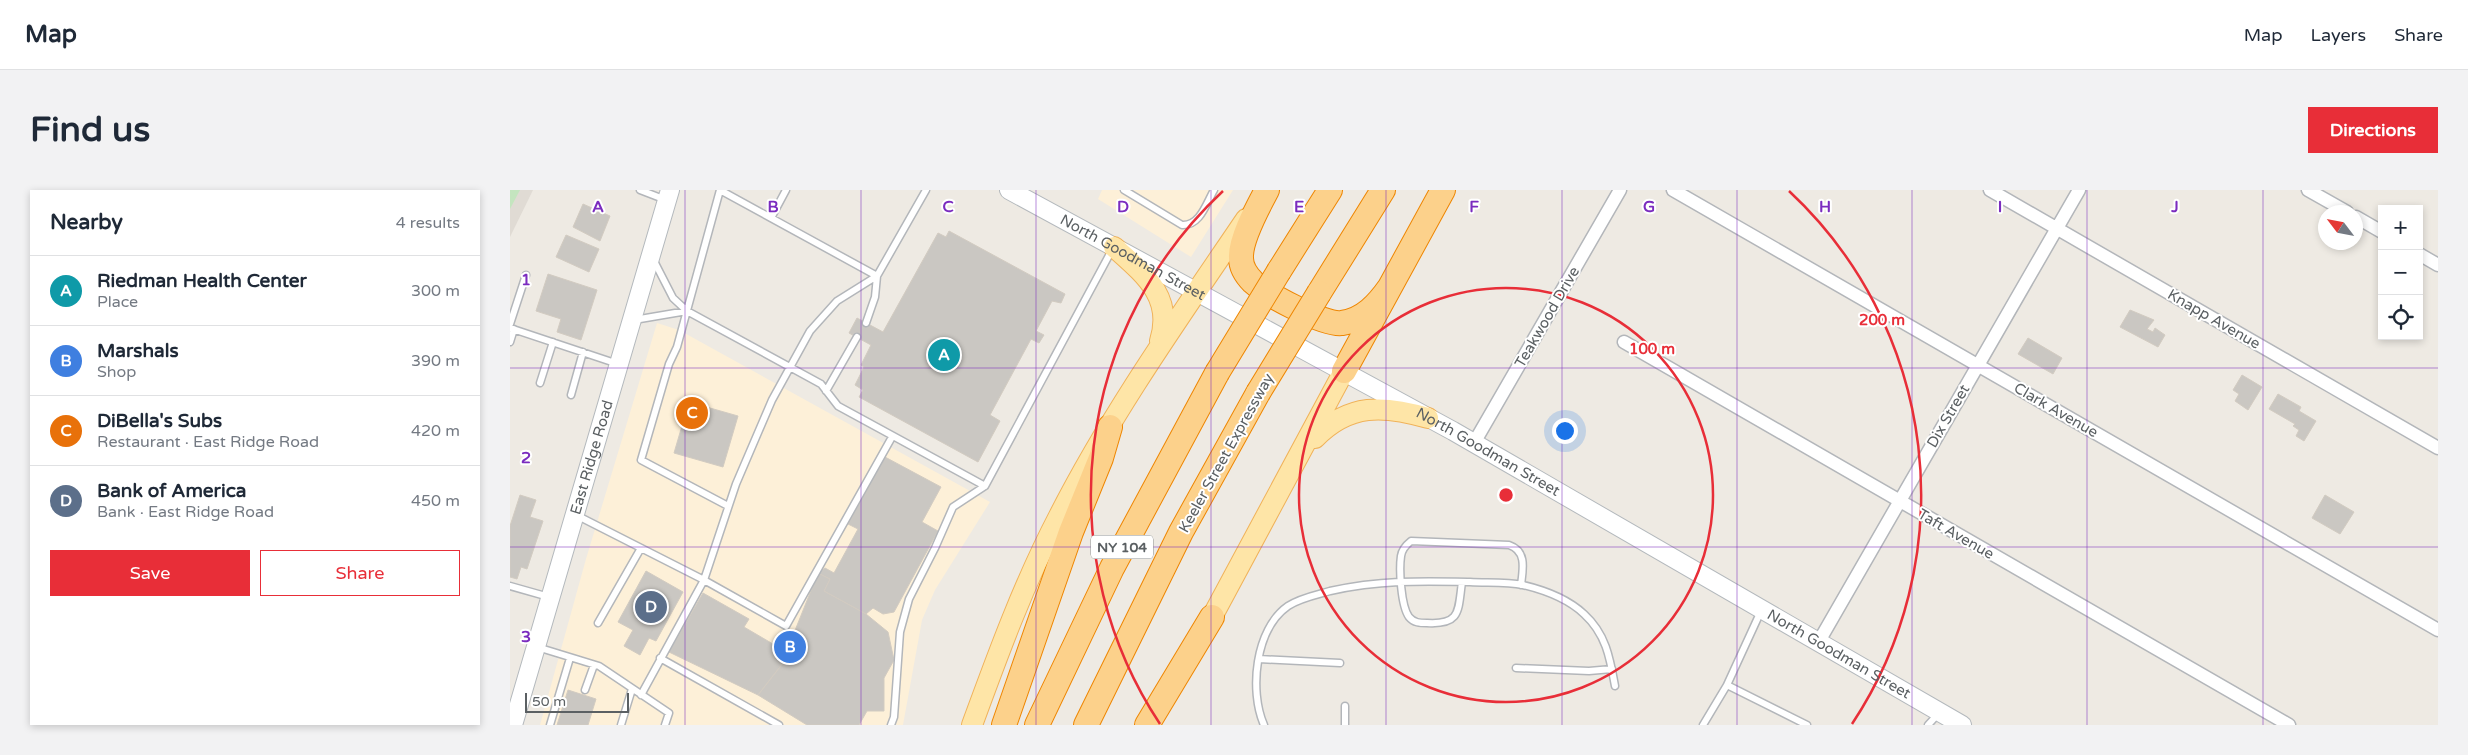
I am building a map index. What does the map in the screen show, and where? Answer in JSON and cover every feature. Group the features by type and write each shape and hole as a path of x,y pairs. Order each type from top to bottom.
{"highway":[{"path":"1266,190 1251,223 1241,254 1243,267 1254,282 1317,318 1338,324 1364,315 1380,301 1390,287"},
{"name":"NY 104","path":"1037,725 1112,568 1217,374 1330,190"},
{"name":"Keeler Street Expressway","path":"1086,725 1181,532 1258,393 1383,190"},
{"path":"1344,371 1442,190"},
{"path":"1004,725 1071,532 1101,458 1110,427"},
{"path":"1147,725 1212,617"}],"main road":[{"name":"North Goodman Street","path":"1009,190 1474,443 1818,642 1934,719 1962,725"},
{"path":"972,725 1010,622 1037,560 1075,485 1153,358 1266,190"},
{"name":"East Ridge Road","path":"513,725 669,195"},
{"path":"1114,247 1147,279 1163,305 1163,332 1153,358"},
{"path":"1157,725 1212,617 1344,371"},
{"path":"1299,456 1334,420 1353,412 1392,411 1428,418"}],"street":[{"name":"Teakwood Drive","path":"1474,443 1620,190"},
{"name":"Clark Avenue","path":"1673,190 2438,630"},
{"name":"Knapp Avenue","path":"1990,190 2438,448"},
{"name":"Dix Street","path":"1818,642 2079,190"},
{"path":"2308,190 2335,205"},
{"path":"2363,221 2378,230"},
{"path":"2423,256 2438,265"},
{"name":"Taft Avenue","path":"1624,342 2289,725"}],"lane":[{"path":"640,190 669,195"},
{"path":"728,506 641,460 669,364 677,347 720,190 877,276"},
{"path":"771,218 786,190"},
{"path":"866,323 875,296 877,276 926,190"},
{"path":"1124,190 1182,225 1194,223 1214,190"},
{"path":"891,725 894,717 900,632 909,598 935,548 953,507 985,486 1114,247"},
{"path":"651,254 673,298 687,311 821,384 838,406 985,486"},
{"path":"510,342 511,327 526,275"},
{"path":"642,695 660,658 704,580 728,506 772,400 810,331 837,301 877,276"},
{"path":"632,320 687,311"},
{"path":"511,327 619,364"},
{"path":"826,391 858,337"},
{"path":"540,383 553,342"},
{"path":"571,395 583,352"},
{"path":"575,514 704,580 786,626 892,437"},
{"path":"1462,582 1457,612 1452,620 1443,624 1418,623 1411,619 1404,602 1401,556 1404,547 1411,541 1509,545 1518,548 1522,556 1521,585"},
{"path":"598,623 641,548"},
{"path":"1264,725 1257,699 1259,659 1267,629 1279,613 1294,602 1349,587 1402,581 1521,585 1556,596 1583,613 1604,639 1615,686"},
{"path":"510,586 550,597"},
{"path":"1703,725 1727,685 1761,610"},
{"path":"536,647 594,665 669,713 665,725"},
{"path":"550,725 570,658"},
{"path":"660,658 779,725"},
{"path":"1259,659 1340,663"},
{"path":"585,690 594,665"},
{"path":"1516,668 1589,671 1612,668"},
{"path":"1727,685 1807,725"},
{"path":"621,725 632,689"},
{"path":"1345,706 1345,725"}],"shaded area":[{"path":"510,190 533,190 510,237"},
{"path":"1102,190 1233,190 1191,257 1098,199"},
{"path":"657,323 679,330 990,502 935,590 922,620 903,725 540,725 586,559"}],"green space":[{"path":"510,190 520,190 510,209"}],"building":[{"path":"583,204 610,216 600,241 573,227"},
{"path":"949,231 1065,294 1061,303 1052,301 1036,331 1044,335 1039,343 1031,339 990,415 1000,421 978,462 859,397 863,390 855,385 864,367 861,365 871,345 849,333 857,318 883,332 938,233 946,237"},
{"path":"566,235 599,249 589,272 556,257"},
{"path":"548,274 597,290 581,340 557,332 561,319 536,311"},
{"path":"2130,310 2154,320 2147,329 2153,332 2155,328 2165,335 2158,347 2120,327"},
{"path":"2028,338 2062,358 2053,374 2018,354"},
{"path":"2242,375 2262,387 2248,410 2235,401 2239,394 2233,390"},
{"path":"2278,394 2301,407 2299,411 2316,421 2304,441 2296,436 2299,430 2293,426 2295,424 2269,409"},
{"path":"689,402 738,416 723,467 674,453"},
{"path":"885,457 941,487 922,522 938,531 894,612 883,614 873,608 866,614 824,591 830,579 818,573 825,568 834,573 858,529 848,524"},
{"path":"520,495 536,500 530,517 543,521 527,569 521,567 517,579 510,577 510,526"},
{"path":"2325,495 2354,512 2340,534 2312,518"},
{"path":"646,571 683,592 656,641 649,638 640,655 624,646 633,630 618,622"},
{"path":"818,573 830,579 824,591 866,614 888,632 894,660 884,678 884,711 867,711 859,725 807,725 758,695 790,654 799,636 794,633"},
{"path":"703,593 749,619 744,627 790,654 758,695 669,652"},
{"path":"568,690 596,699 588,725 557,725"}],"place":[{"name":"Riedman Health Center","path":"944,355"},
{"name":"DiBella's Subs","path":"692,413"},
{"name":"Bank of America","path":"651,607"},
{"name":"Marshals","path":"790,647"}]}
